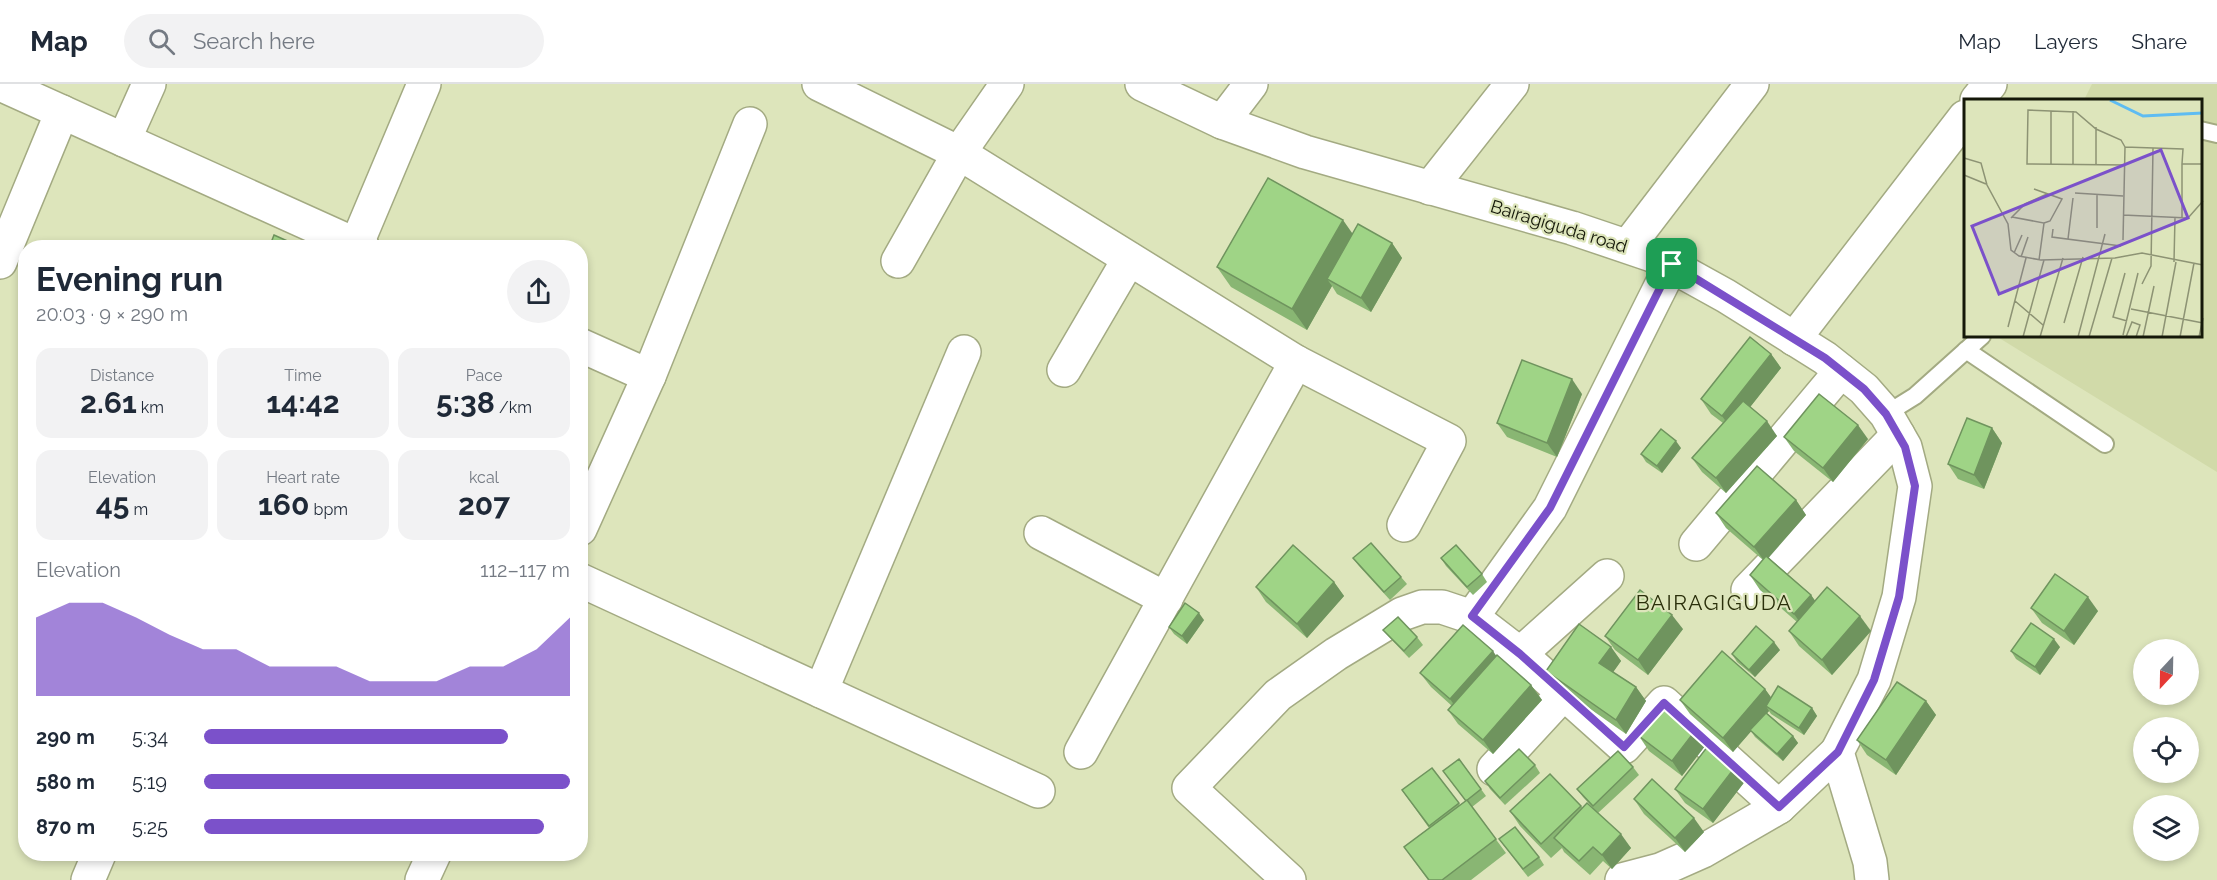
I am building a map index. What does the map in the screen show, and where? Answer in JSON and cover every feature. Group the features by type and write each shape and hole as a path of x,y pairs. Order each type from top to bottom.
{"street":[{"path":"0,84 345,240"},
{"path":"124,140 149,84"},
{"path":"360,240 424,84"},
{"path":"819,84 959,153 1296,362 1449,441 1404,525"},
{"path":"898,261 959,153 1007,84"},
{"name":"Bairagiguda road","path":"1142,84 1222,122 1305,152 1628,246 1672,264 1794,339 1864,389 1892,424 1905,447 1915,486 1899,597 1874,680 1838,752"},
{"path":"1222,122 1251,84"},
{"path":"1430,188 1512,84"},
{"path":"1628,246 1752,84"},
{"path":"1978,99 1990,84"},
{"path":"0,262 62,112"},
{"path":"1794,339 1964,118"},
{"path":"588,511 649,376 750,124"},
{"path":"1064,370 1129,259"},
{"path":"1472,616 1550,508 1672,264"},
{"path":"588,349 649,376"},
{"path":"821,691 964,352"},
{"path":"1081,752 1296,362"},
{"path":"1696,544 1841,372"},
{"path":"1748,590 1892,424"},
{"path":"1041,533 1166,599"},
{"path":"1520,654 1607,576"},
{"path":"588,584 1038,791"},
{"path":"1289,880 1189,788 1278,695 1346,648 1402,614 1422,608 1442,607 1472,616 1520,654 1624,747 1664,703 1779,807"},
{"path":"1494,769 1564,693"},
{"path":"1622,880 1660,870 1703,851 1779,807 1838,752 1870,862 1872,880"},
{"path":"88,880 96,861"}],"lane":[{"path":"2202,130 2217,134"},
{"path":"1892,424 1915,396 1980,338"},
{"path":"1966,350 2105,444"}],"shaded area":[{"path":"2092,84 2217,84 2217,472 1999,338 2202,338 2202,99 2084,99"}],"building":[{"path":"1268,178 1343,220 1292,309 1217,267"},
{"path":"1358,224 1392,243 1361,298 1327,279"},
{"path":"274,235 285,240 272,240"},
{"path":"1750,337 1771,354 1722,416 1701,399"},
{"path":"1522,360 1572,379 1547,443 1497,423"},
{"path":"1819,394 1858,425 1823,468 1784,437"},
{"path":"1743,401 1767,421 1716,478 1692,458"},
{"path":"1967,418 1992,428 1974,475 1948,464"},
{"path":"1661,429 1676,441 1657,466 1641,454"},
{"path":"1757,466 1796,500 1754,547 1716,513"},
{"path":"1371,543 1401,577 1384,592 1353,558"},
{"path":"1293,545 1334,582 1297,624 1256,587"},
{"path":"1456,545 1482,574 1467,587 1441,558"},
{"path":"1766,556 1811,595 1794,614 1750,575"},
{"path":"2055,574 2088,597 2064,631 2031,608"},
{"path":"1827,587 1860,616 1822,660 1789,631"},
{"path":"1640,590 1672,615 1638,660 1605,636"},
{"path":"1185,603 1199,613 1182,636 1169,627"},
{"path":"1398,617 1417,637 1404,651 1383,630"},
{"path":"2031,623 2054,639 2035,667 2011,651"},
{"path":"1579,624 1611,647 1599,663 1636,687 1616,720 1546,671"},
{"path":"1463,625 1493,651 1450,699 1420,673"},
{"path":"1756,626 1774,642 1749,670 1732,654"},
{"path":"1722,651 1765,689 1723,738 1680,700"},
{"path":"1497,655 1531,685 1483,740 1448,710"},
{"path":"1897,682 1926,701 1886,760 1857,740"},
{"path":"1778,686 1812,708 1799,728 1766,706"},
{"path":"1662,706 1695,731 1672,761 1639,736"},
{"path":"1766,713 1793,736 1777,754 1750,730"},
{"path":"1708,746 1736,766 1703,809 1675,789"},
{"path":"1519,749 1535,765 1500,798 1485,781"},
{"path":"1618,751 1633,767 1593,806 1577,789"},
{"path":"1459,759 1481,789 1466,801 1443,771"},
{"path":"1432,768 1459,803 1429,826 1402,790"},
{"path":"1550,774 1581,806 1541,844 1510,811"},
{"path":"1652,779 1694,818 1675,838 1634,799"},
{"path":"1467,800 1496,839 1442,880 1429,880 1404,847"},
{"path":"1587,803 1621,834 1602,855 1593,847 1579,861 1554,838"},
{"path":"1515,827 1539,857 1523,869 1499,839"}],"district":[{"name":"BAIRAGIGUDA","path":"1714,602"}],"route":[{"path":"1672,264 1825,358 1864,389 1886,414 1905,447 1915,486 1899,597 1874,680 1838,752 1779,807 1664,703 1624,747 1520,654 1472,616 1550,508 1672,264"}]}
